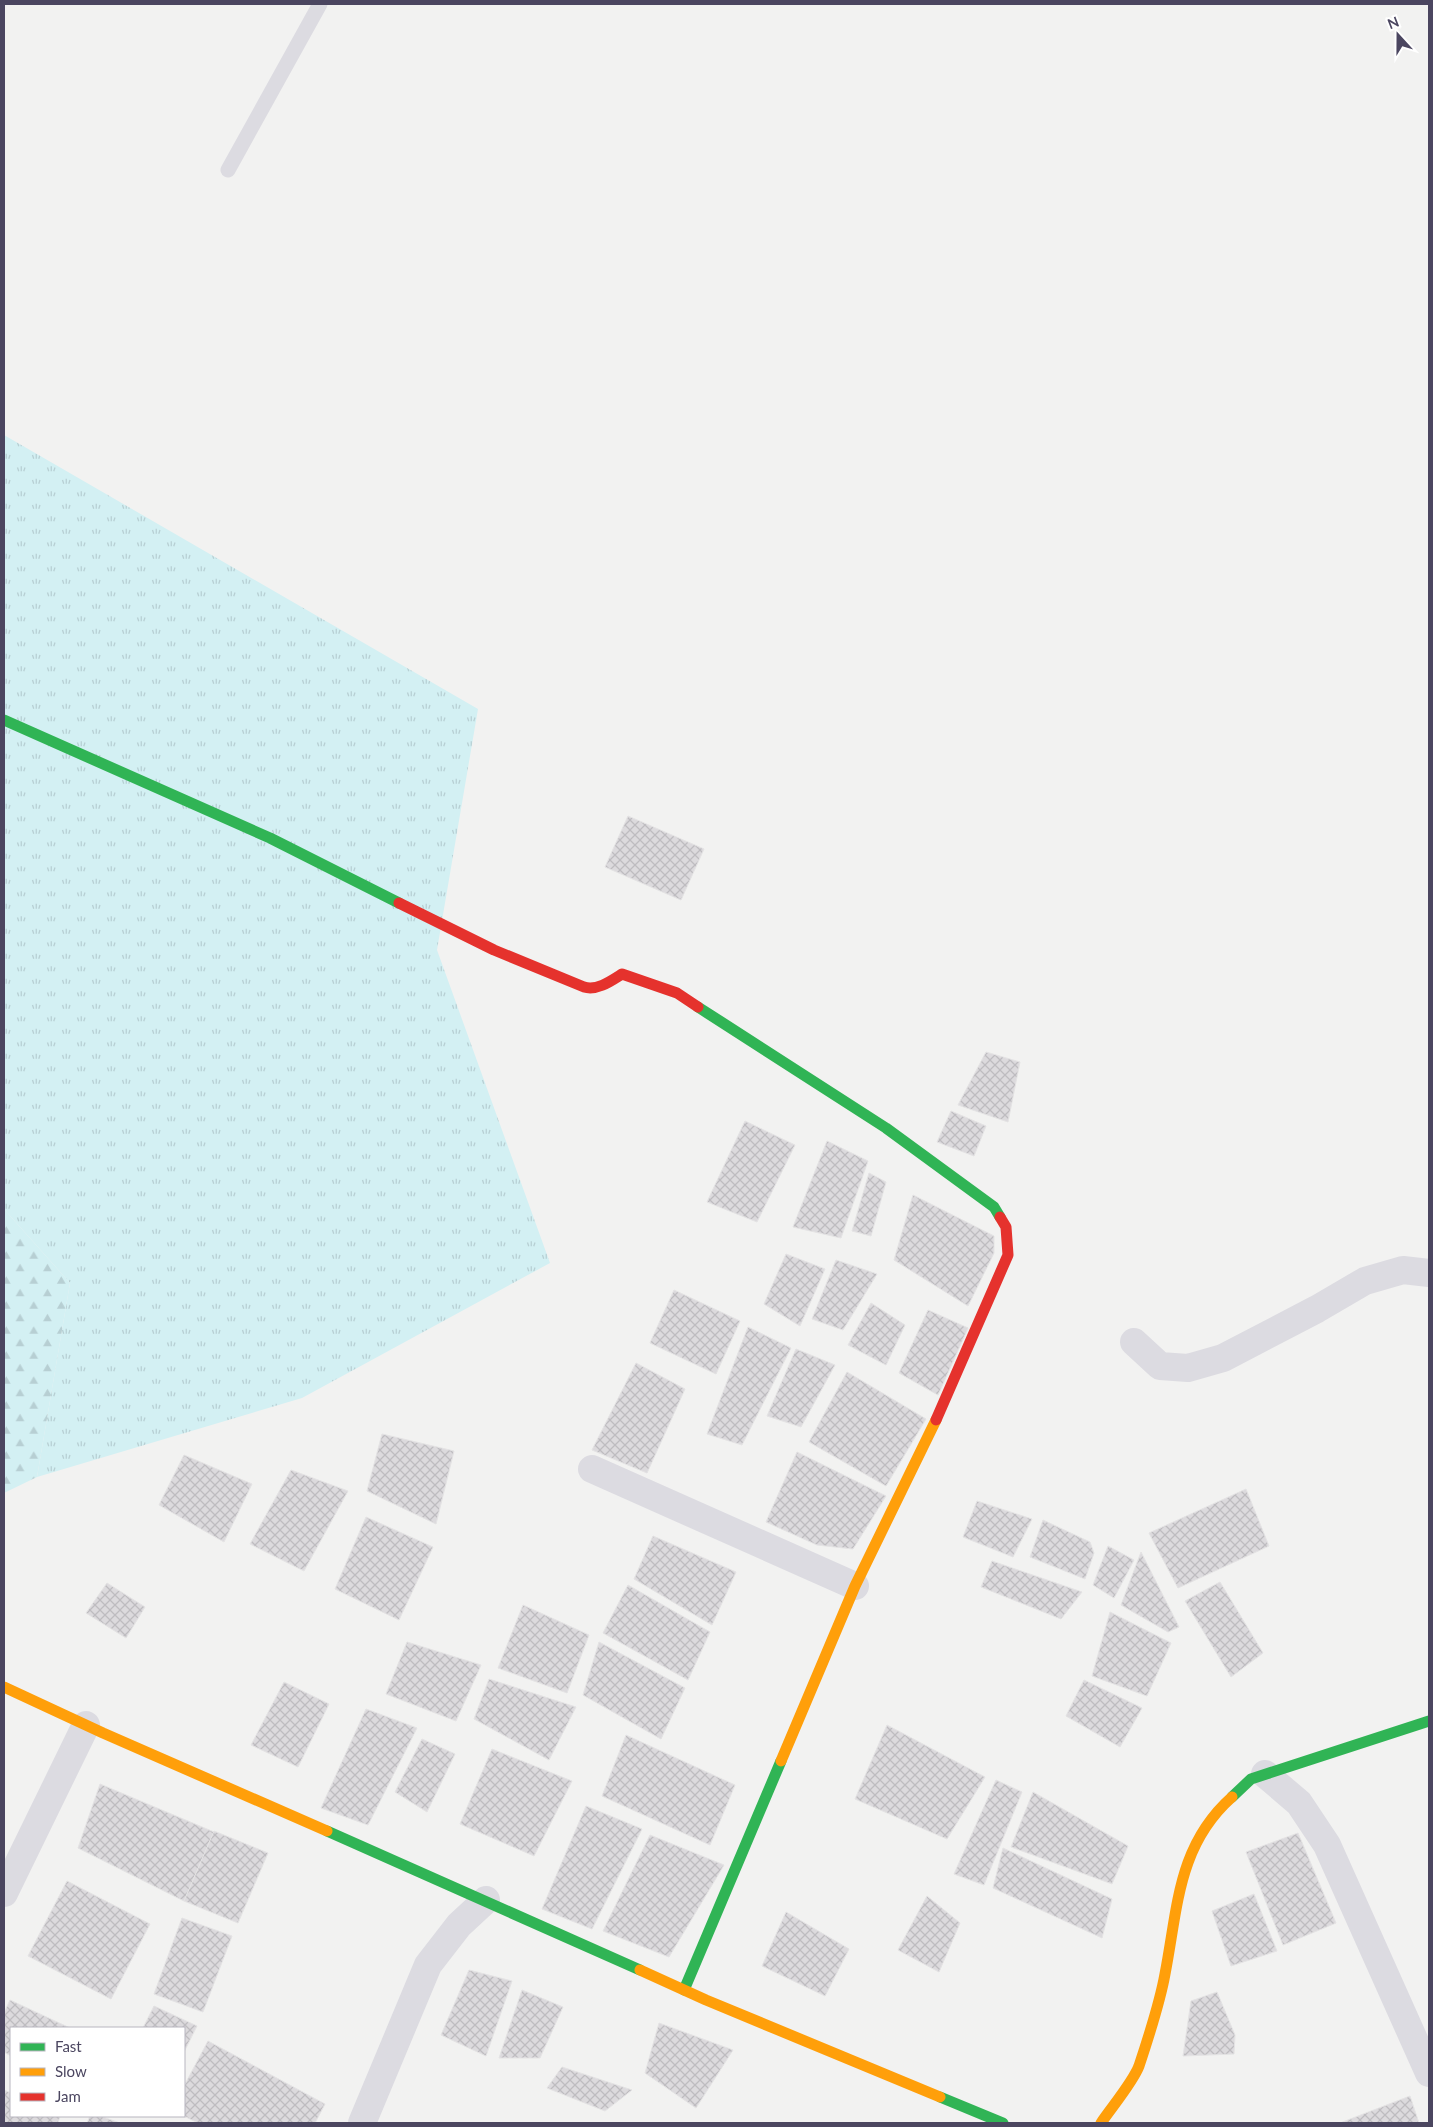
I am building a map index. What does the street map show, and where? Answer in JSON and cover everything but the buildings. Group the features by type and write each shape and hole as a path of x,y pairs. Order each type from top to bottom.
{"street":[{"path":"4,720 270,838 494,950 584,987 591,989 612,981 622,974 677,993 886,1128 994,1207 1006,1227 1008,1255 931,1433 855,1586 684,1990"},
{"path":"1134,1342 1160,1366 1188,1368 1223,1358 1317,1310 1365,1281 1403,1270 1429,1273"},
{"path":"592,1469 855,1586"},
{"path":"4,1687 86,1725 486,1900 684,1990 825,2051 1003,2123"},
{"path":"1101,2123 1138,2068 1165,1976 1179,1891 1193,1846 1220,1807 1251,1780 1265,1774 1429,1721"},
{"path":"4,1893 86,1725"},
{"path":"1265,1774 1299,1803 1327,1845 1429,2073"},
{"path":"362,2123 428,1965 459,1924 486,1900"}],"lane":[{"path":"228,170 320,4"}],"green space":[{"path":"4,435 478,709 437,950 550,1263 302,1398 37,1477 70,1283 4,1209"},
{"path":"4,1209 70,1283 37,1477 4,1493"}],"traffic: fast":[{"path":"4,720 270,838 399,903"},
{"path":"698,1007 886,1128 994,1207 1000,1217"},
{"path":"1232,1797 1251,1779 1429,1721"},
{"path":"684,1990 781,1761"},
{"path":"327,1831 640,1970"},
{"path":"940,2097 1003,2123"}],"traffic: slow":[{"path":"781,1761 855,1586 936,1420"},
{"path":"4,1687 103,1733 327,1831"},
{"path":"1101,2123 1127,2087 1139,2066 1160,1996 1177,1902 1190,1857 1200,1836 1214,1816 1232,1797"},
{"path":"640,1970 706,2000 940,2097"}],"traffic: jam":[{"path":"399,903 494,950 584,987 594,988 622,974 677,993 698,1007"},
{"path":"936,1420 1008,1255 1006,1227 1000,1217"}]}
